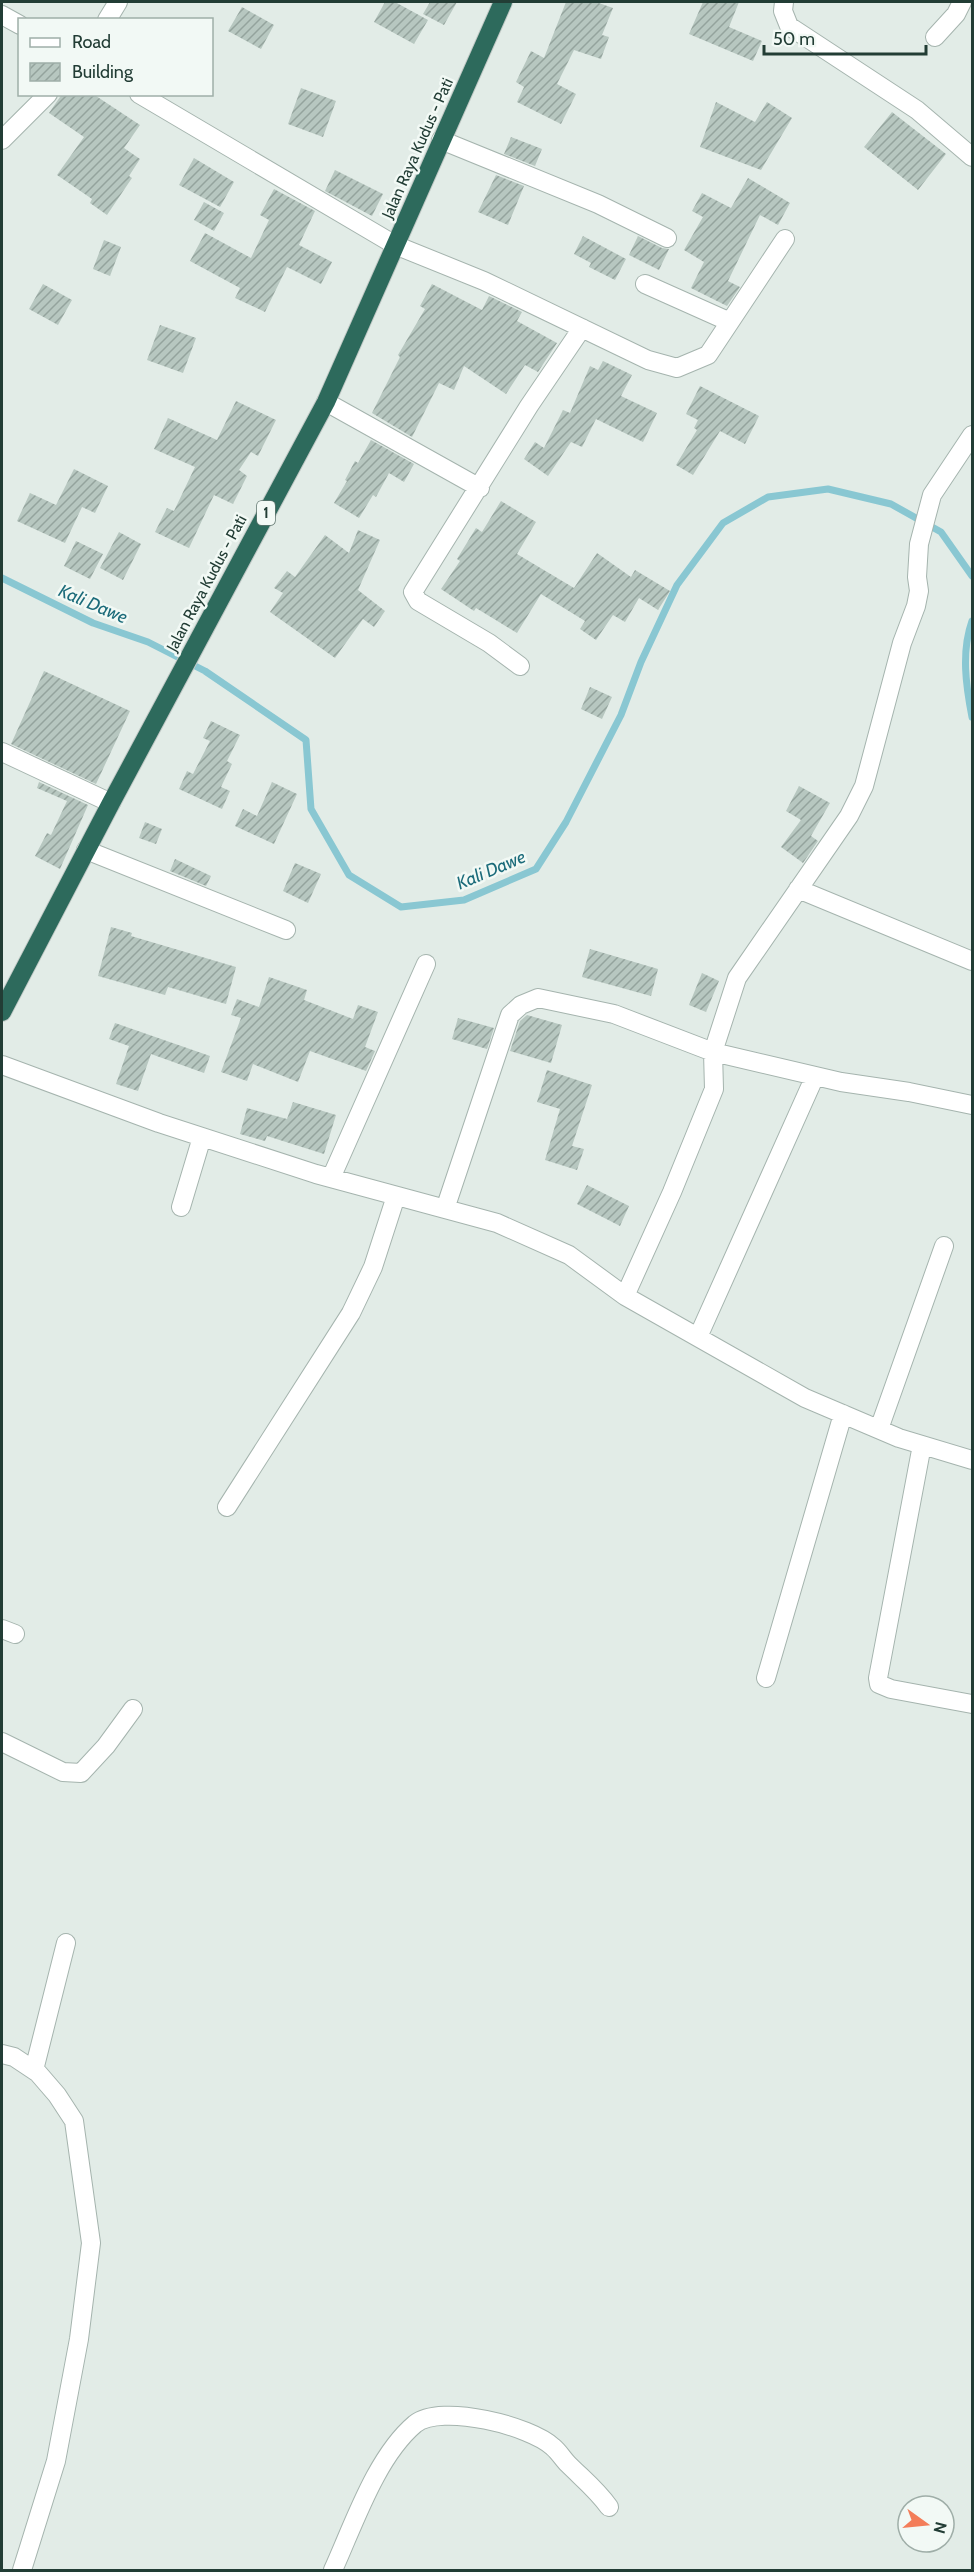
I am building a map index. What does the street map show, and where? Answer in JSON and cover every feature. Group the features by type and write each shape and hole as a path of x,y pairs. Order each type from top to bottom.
{"highway":[{"name":"Jalan Raya Kudus - Pati","path":"2,1012 86,850 326,402 503,2"}],"street":[{"path":"108,18 117,2"},
{"path":"784,2 783,11 789,26 917,110 972,158"},
{"path":"934,38 956,14 962,2"},
{"path":"2,15 18,24"},
{"path":"2,140 46,96"},
{"path":"143,96 395,245 484,280 648,360 677,368 708,355 785,239"},
{"path":"441,140 598,204 668,238"},
{"path":"645,284 730,322"},
{"path":"520,666 489,644 418,601 413,592 480,488 529,406 582,328"},
{"path":"326,402 480,488"},
{"path":"625,1296 672,1192 714,1089 713,1052 737,978 849,816 864,786 895,666 916,606 919,591 916,577 919,543 932,495 972,435"},
{"path":"2,752 111,803"},
{"path":"86,850 286,930"},
{"path":"798,889 972,961"},
{"path":"332,1178 426,964"},
{"path":"446,1209 510,1015 521,1005 538,998 614,1014 713,1052 841,1082 909,1092 972,1105"},
{"path":"2,1065 202,1137 332,1178 497,1223 569,1255 625,1296 805,1398 879,1430 972,1460"},
{"path":"698,1337 816,1076"},
{"path":"181,1207 202,1137"},
{"path":"227,1507 351,1313 373,1267 396,1196"},
{"path":"879,1430 944,1246"},
{"path":"766,1678 843,1414"},
{"path":"922,1445 878,1678 879,1684 891,1689 972,1704"},
{"path":"2,1742 63,1772 81,1773 101,1752 133,1709"},
{"path":"34,2070 66,1943"},
{"path":"2,2054 14,2057 34,2070 57,2095 74,2121 91,2243 79,2339 56,2461 22,2571"},
{"path":"333,2571 393,2445 417,2422 448,2414 518,2427 553,2446 566,2463 597,2490 609,2507"}],"building":[{"path":"385,2 395,2 428,20 414,44 374,22"},
{"path":"430,2 457,2 444,25 423,14"},
{"path":"566,2 596,2 613,8 602,35 609,37 601,59 574,50 557,84 576,94 561,124 517,102 524,87 516,82 531,51 544,58"},
{"path":"703,2 739,2 729,27 762,41 753,61 689,34"},
{"path":"242,7 274,25 261,49 228,31"},
{"path":"301,88 336,101 323,137 288,124"},
{"path":"61,96 96,96 140,125 124,148 140,159 129,176 132,178 107,215 90,203 92,199 57,175 84,137 49,113"},
{"path":"716,102 755,122 767,102 792,118 761,170 700,147"},
{"path":"892,112 946,154 918,190 864,147"},
{"path":"511,137 542,149 535,166 504,154"},
{"path":"194,158 234,182 220,207 179,185"},
{"path":"335,170 383,194 372,216 325,191"},
{"path":"496,175 524,186 508,225 478,212"},
{"path":"748,178 790,203 778,225 760,215 728,281 740,287 727,306 691,288 704,262 684,250 703,217 692,211 702,193 731,208"},
{"path":"274,189 315,211 299,245 332,262 321,284 287,267 265,312 235,298 240,288 190,261 205,233 251,258 269,220 260,215"},
{"path":"204,202 224,213 214,231 194,220"},
{"path":"583,236 626,259 615,280 589,267 591,263 574,254"},
{"path":"638,236 669,249 659,270 629,255"},
{"path":"104,240 121,247 110,276 93,269"},
{"path":"43,284 72,300 58,325 29,309"},
{"path":"432,284 482,310 489,296 522,312 517,321 557,343 538,372 525,365 506,394 464,366 454,390 439,383 412,437 372,413 400,357 398,355 425,309 420,306"},
{"path":"160,325 196,338 183,373 147,360"},
{"path":"603,361 632,375 621,396 657,413 643,442 596,419 582,447 571,442 548,476 524,459 535,442 544,448 563,410 570,413 590,366 598,370"},
{"path":"700,386 759,416 745,444 720,431 693,475 676,465 697,430 694,428 698,420 686,414"},
{"path":"236,401 276,420 258,456 251,452 239,470 247,476 233,504 214,495 189,548 155,532 167,508 174,511 195,467 154,449 168,418 217,440"},
{"path":"371,440 414,464 404,482 389,473 376,497 373,495 359,518 334,503 355,461 358,463"},
{"path":"74,469 108,486 95,513 82,507 65,543 17,521 30,493 56,505"},
{"path":"501,501 536,522 517,554 574,588 597,553 631,577 635,570 670,591 658,610 639,598 625,622 613,615 596,640 580,629 585,621 541,594 517,633 476,608 474,611 441,589 460,561 457,559 476,528 482,532"},
{"path":"358,530 380,540 358,590 385,611 374,627 363,619 335,658 270,612 283,593 274,588 287,571 295,577 325,535 349,553"},
{"path":"119,532 141,544 123,580 100,568"},
{"path":"76,541 103,554 90,579 64,566"},
{"path":"44,671 130,711 96,784 11,744"},
{"path":"590,687 612,697 602,719 581,709"},
{"path":"211,721 240,735 227,761 232,764 221,787 230,791 222,809 179,789 187,771 193,774 210,741 203,738"},
{"path":"39,782 88,805 60,869 35,856 47,833 51,835 67,801 37,788"},
{"path":"272,782 297,794 274,844 235,826 243,809 257,816"},
{"path":"799,786 830,803 811,836 818,841 803,863 781,847 801,820 786,811"},
{"path":"145,822 162,829 156,844 139,838"},
{"path":"175,859 211,876 206,886 170,871"},
{"path":"295,863 321,874 308,903 283,891"},
{"path":"111,927 132,933 131,936 236,967 226,1004 168,987 165,995 98,976"},
{"path":"590,949 658,969 651,996 582,977"},
{"path":"702,973 719,981 706,1012 689,1005"},
{"path":"269,977 307,990 304,1000 353,1019 358,1005 378,1012 365,1047 375,1051 366,1071 310,1051 298,1082 253,1064 247,1081 221,1072 241,1018 231,1015 237,999 259,1007"},
{"path":"527,1015 562,1025 551,1063 510,1051 520,1021"},
{"path":"458,1018 494,1028 487,1049 452,1039"},
{"path":"115,1023 210,1056 204,1073 151,1054 138,1091 116,1084 129,1046 109,1039"},
{"path":"547,1070 592,1085 572,1146 584,1149 577,1170 545,1160 560,1109 537,1102"},
{"path":"293,1102 336,1115 324,1154 267,1136 265,1141 240,1134 247,1108 287,1119"},
{"path":"587,1185 629,1206 620,1226 577,1204"}],"waterway":[{"name":"Kali Dawe","path":"2,578 93,623 148,642 205,671 306,740 311,809 349,875 401,907 464,900 536,869 566,822 621,715 641,662 677,585 723,523 768,497 828,489 891,504 941,532 972,576"},
{"name":"Kali Dawe","path":"972,621 966,657 966,681 972,717"}]}
